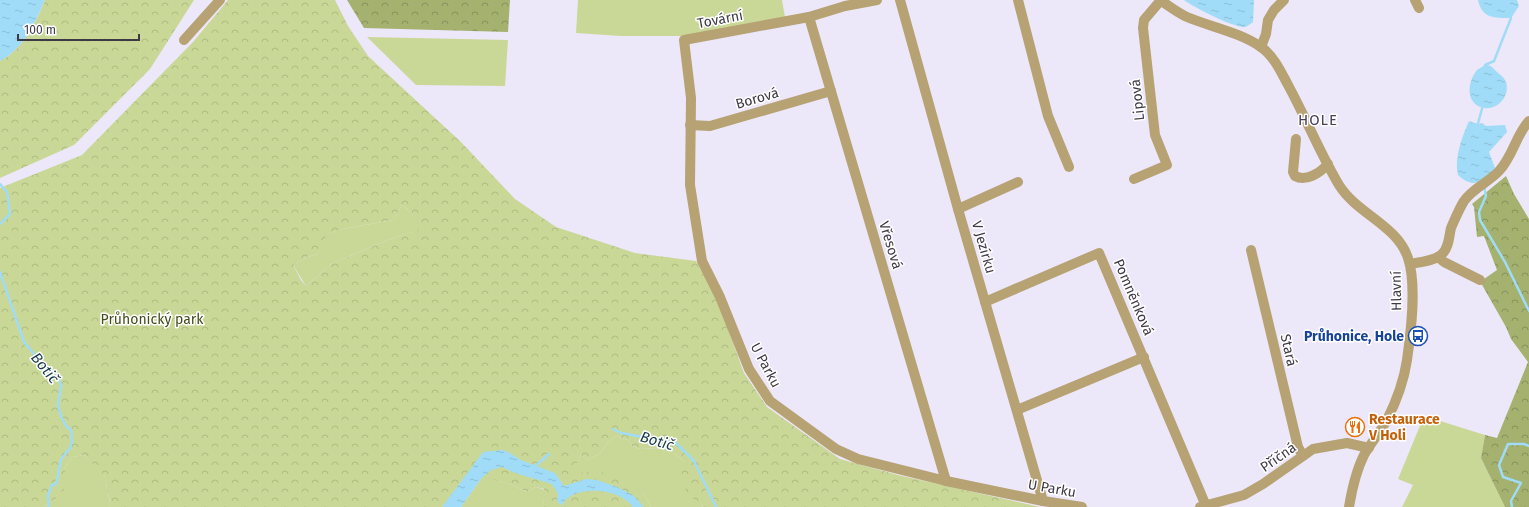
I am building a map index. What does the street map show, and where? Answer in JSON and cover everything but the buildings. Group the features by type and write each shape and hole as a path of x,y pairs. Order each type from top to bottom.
{"street":[{"path":"184,40 220,0"},
{"name":"Tovární","path":"684,40 809,17 845,6 877,0"},
{"name":"V Jezírku","path":"900,0 958,209 1043,501"},
{"path":"1018,0 1048,116 1068,167"},
{"name":"Hlavní","path":"1160,0 1186,17 1235,34 1261,47 1271,56 1297,101 1340,186 1353,202 1390,232 1405,251 1410,264 1413,287 1406,362 1397,398 1360,465 1349,507"},
{"name":"Lipová","path":"1134,179 1167,165 1156,135 1143,28 1144,20 1160,0"},
{"path":"1261,47 1266,34 1268,20 1274,10 1284,0"},
{"name":"Vřesová","path":"809,17 946,481"},
{"name":"U Parku","path":"684,40 691,98 690,185 702,261 720,297 749,369 770,401 836,449 858,459 946,481 1043,501 1082,507"},
{"name":"Borová","path":"690,125 710,126 831,91"},
{"path":"1410,264 1438,257 1444,252 1452,227 1464,201 1472,192 1492,178 1501,169 1510,156 1524,126 1529,121"},
{"path":"1296,139 1293,172 1295,176 1303,178 1311,177 1321,171 1328,164"},
{"path":"958,209 1018,182"},
{"name":"Stará","path":"1251,250 1298,447 1303,456"},
{"name":"Pomněnková","path":"985,302 1100,253 1206,507"},
{"path":"1438,257 1444,262 1480,280"},
{"name":"Pomněnková","path":"1017,410 1144,357"},
{"name":"Příčná","path":"1206,507 1244,495 1314,450 1347,443 1362,445 1369,448"}],"green space":[{"path":"45,0 194,0 150,69 74,145 0,178 0,61 16,49 28,35"},
{"name":"Průhonický park","path":"228,0 335,0 348,26 368,56 461,142 515,199 556,227 635,253 696,261 717,299 744,373 767,407 840,459 898,475 1040,507 703,507 689,495 678,478 685,462 667,448 640,449 632,446 628,440 616,436 607,443 601,453 587,460 581,455 571,474 598,471 619,478 642,491 651,507 543,507 544,489 536,487 527,492 504,482 481,479 461,507 109,507 110,502 104,475 84,455 72,457 64,469 70,482 57,498 44,507 0,507 0,188 82,155 193,42","holes":["402,205 412,213 418,230 388,240 331,264 306,286 293,265 307,257 318,254 327,234 343,229 393,220"]},
{"path":"347,0 510,0 508,32 364,28"},
{"path":"578,0 782,0 785,17 683,36 621,36 576,33"},
{"path":"367,37 508,40 505,86 416,85"},
{"path":"1506,176 1514,194 1529,219 1529,507 1505,507 1481,458 1485,435 1497,438 1528,362 1511,339 1506,327 1481,283 1484,279 1497,270 1484,236 1477,237 1474,207 1472,204"},
{"path":"402,205 412,213 419,230 388,240 331,264 306,286 293,265 307,257 318,254 326,234 343,229 393,220"},
{"path":"1424,416 1485,435 1481,458 1505,507 1402,507 1413,485 1398,479"},
{"path":"616,436 628,440 632,446 640,449 667,448 685,462 703,507 651,507 642,491 570,474 581,455 587,460 601,453 607,443"},
{"path":"84,455 104,474 110,503 109,507 44,507 57,498 64,469 72,457"},
{"path":"492,478 527,492 536,487 545,490 543,507 461,507 481,479"}],"water":[{"path":"0,0 45,0 28,35 16,49 0,61"},
{"path":"1184,0 1254,0 1253,22 1245,27 1232,24 1204,12"},
{"path":"1478,0 1517,0 1519,6 1511,18 1500,18 1486,14 1480,6"},
{"path":"1485,65 1491,66 1503,77 1507,88 1506,94 1500,103 1489,108 1478,106 1474,103 1470,94 1470,84 1474,74 1478,69"},
{"path":"1469,121 1477,124 1482,123 1486,126 1505,125 1507,132 1489,152 1495,168 1494,171 1485,180 1477,183 1466,181 1458,175 1457,168 1459,148"},
{"path":"503,450 521,460 555,473 564,486 586,479 597,480 617,487 633,495 644,507 633,507 628,501 612,493 602,491 575,494 566,499 562,505 557,502 558,494 552,484 515,473 502,467 491,470 481,479 461,507 442,507 483,452"}],"waterway":[{"path":"1485,68 1485,65 1494,61 1511,18 1509,15"},
{"path":"1477,127 1483,105"},
{"name":"Botič","path":"0,184 7,192 10,214 0,224"},
{"path":"1484,186 1486,196 1479,212 1480,220 1505,262 1529,311"},
{"name":"Botič","path":"0,272 24,342 45,367 59,380 61,385 58,406 66,426 71,430 72,441 70,448 61,459 56,484 52,485 48,496 49,507"},
{"name":"Botič","path":"613,429 621,433 676,443 694,461 716,507"},
{"name":"Botič","path":"1512,507 1511,501 1521,483 1503,477 1499,465 1508,444 1524,444 1529,446"},
{"name":"Botič","path":"533,468 549,454"}],"place":[{"name":"Průhonice, Hole","path":"1418,336"},
{"name":"Restaurace V Holi","path":"1355,427"}],"district":[{"name":"HOLE","path":"1318,120"}]}
